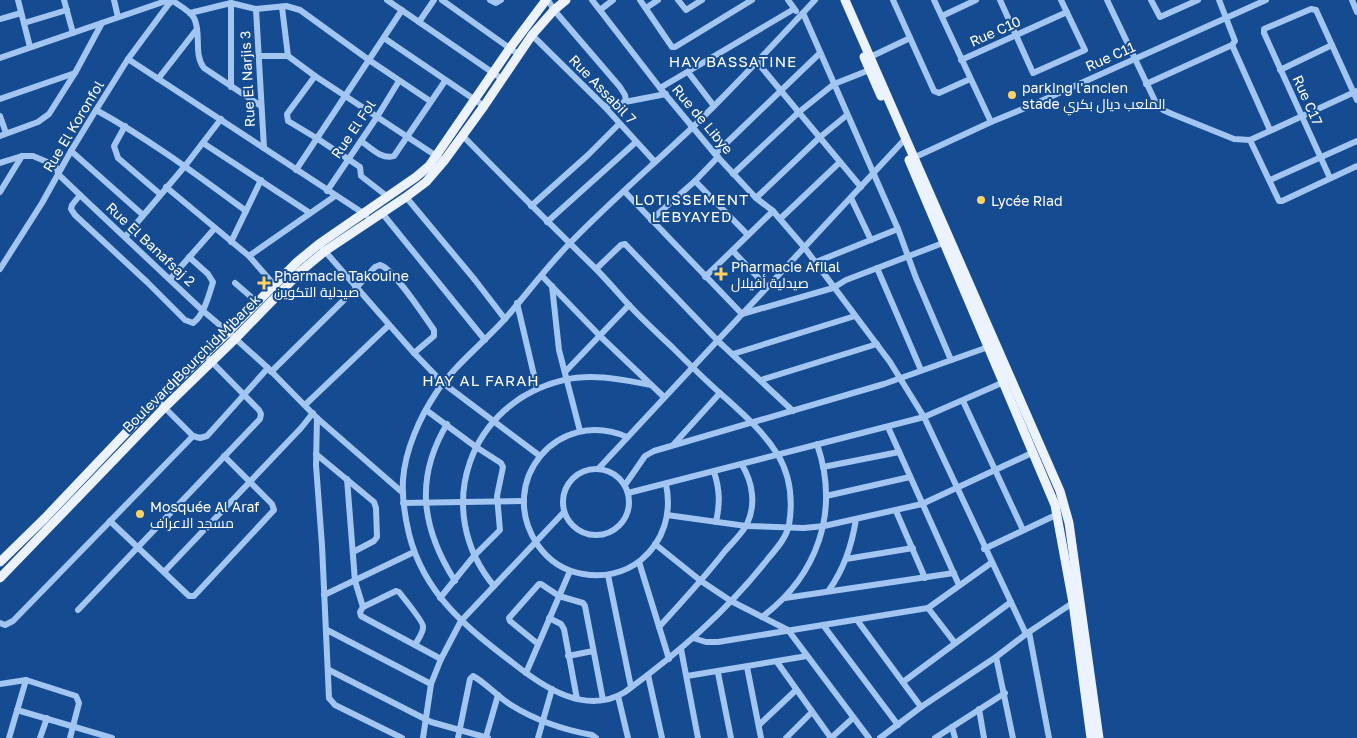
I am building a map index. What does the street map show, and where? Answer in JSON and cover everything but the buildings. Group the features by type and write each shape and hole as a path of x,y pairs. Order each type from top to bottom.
{"main road":[{"name":"Boulevard Bourchid M'barek","path":"0,562 157,400 305,255 322,248 382,213 423,185 475,100 510,48 547,0"},
{"name":"Boulevard Bourchid M'barek","path":"0,578 164,408 281,293 322,248 364,213 416,178 463,136 532,35 554,10 566,0"},
{"path":"838,0 868,58"},
{"path":"845,0 868,58 993,345 1064,501 1069,523 1091,738"},
{"path":"912,158 944,243 993,345 1004,382 1051,491 1058,514 1076,601 1099,738"},
{"path":"109,450 116,457"}],"street":[{"path":"18,0 30,47"},
{"path":"64,0 73,33"},
{"path":"114,0 118,17"},
{"path":"388,0 502,79"},
{"path":"419,22 434,0"},
{"path":"442,0 518,54"},
{"path":"490,0 496,3 501,0"},
{"path":"547,0 620,87 626,101"},
{"name":"Rue de Libye","path":"592,0 660,88 717,156 756,198 773,211 804,247 901,378 924,418 984,549 1027,633 1049,738"},
{"path":"600,10 613,0"},
{"path":"640,0 672,47 675,47 752,0"},
{"path":"646,8 658,0"},
{"path":"678,0 686,10 702,0"},
{"path":"788,0 794,9 801,14 820,52 898,229 950,360"},
{"path":"463,136 547,222 570,244 596,269 630,306 753,423 778,456 786,473 790,489 788,527 783,539 731,601 694,638 669,659 618,696 603,700 587,702 577,699 552,689 526,673 462,620 440,598 428,582 414,552 406,522 403,502 403,480 408,454 414,435 426,410 443,383 505,319 570,244 693,127 815,0"},
{"path":"893,0 934,91 936,93 970,79"},
{"path":"934,0 990,122"},
{"path":"942,16 976,0"},
{"path":"1000,0 1033,73 1085,50 1061,0"},
{"path":"1107,0 1156,103 1163,110 1234,139 1250,140 1355,92"},
{"path":"1151,0 1160,17 1198,0"},
{"path":"1146,84 1232,45 1235,41 1219,0"},
{"name":"Rue C11","path":"912,158 1266,0"},
{"path":"1352,0 1357,12"},
{"path":"0,58 169,1 190,14 195,20 201,64 260,106"},
{"name":"Rue El Koronfol","path":"0,269 42,204 96,110 169,1"},
{"path":"190,14 231,3 256,9 286,6 300,10 368,60 430,101"},
{"path":"231,3 231,87"},
{"path":"282,7 288,56"},
{"name":"Rue El Narjis 3","path":"256,9 260,106 264,148"},
{"path":"660,88 794,9"},
{"name":"Rue C17","path":"1330,178 1264,31 1310,9 1316,10 1332,45"},
{"path":"24,23 67,10"},
{"path":"296,170 402,10"},
{"name":"Rue C10","path":"962,60 1067,12"},
{"path":"0,19 21,13"},
{"path":"0,116 3,134 38,122 44,118 54,107 75,73 102,23"},
{"path":"158,79 197,29"},
{"name":"Rue Assabil 7","path":"532,35 604,106 655,162"},
{"path":"384,38 484,106"},
{"path":"868,58 910,38"},
{"path":"1232,45 1270,130"},
{"path":"1280,70 1332,45 1357,100"},
{"path":"651,220 695,181 780,90 820,52"},
{"path":"259,56 288,56 315,76 440,158"},
{"path":"128,60 221,119 327,191 364,213 370,220"},
{"path":"757,62 861,187"},
{"path":"733,174 799,112 834,84 873,69"},
{"path":"688,72 714,106"},
{"path":"0,99 75,73"},
{"path":"315,76 289,111 288,121 360,167 360,174 363,178 388,197"},
{"name":"Rue El Fol","path":"327,191 399,81"},
{"path":"361,141 377,153 390,157 397,153 445,81"},
{"path":"604,106 666,94"},
{"path":"96,110 125,126 246,211"},
{"path":"756,198 819,138 847,115"},
{"path":"125,237 221,119"},
{"path":"531,206 588,155 619,124"},
{"path":"125,126 114,146 118,158 160,194"},
{"path":"1250,140 1278,199 1281,201 1357,166"},
{"path":"599,468 615,475 625,485 628,493 629,509 625,519 617,528 604,535 592,536 581,532 572,525 564,512 563,499 569,483 582,472 599,468 904,141"},
{"path":"1270,180 1357,141"},
{"path":"547,222 636,142"},
{"path":"202,143 310,213"},
{"path":"71,151 143,215"},
{"path":"0,163 22,156"},
{"path":"0,192 22,156"},
{"name":"Rue El Banafsaj 2","path":"22,156 41,158 57,168 58,174 202,310 269,370 315,415 403,493"},
{"path":"780,219 840,162"},
{"path":"231,242 261,180"},
{"path":"695,181 748,235"},
{"path":"166,187 248,256 281,293"},
{"path":"624,192 742,314"},
{"path":"80,195 72,205 71,209 75,215 185,320 194,323 202,310 213,282 208,274 189,257"},
{"path":"248,256 335,196"},
{"path":"406,197 505,319"},
{"path":"851,198 871,240"},
{"path":"705,277 773,211"},
{"path":"382,213 485,340"},
{"path":"170,279 214,228"},
{"path":"816,262 898,229"},
{"path":"742,314 834,288 846,280 944,243"},
{"path":"596,269 625,244 718,341 762,380 793,411"},
{"path":"322,248 414,353 443,383 540,456"},
{"path":"733,251 767,287"},
{"path":"157,400 193,436 200,438 207,436 244,395 357,287 375,267 382,266 387,269 411,297 434,332 434,336 414,353"},
{"path":"877,268 921,370"},
{"path":"542,276 600,336 664,397"},
{"path":"235,283 257,302"},
{"path":"552,286 558,341 580,431"},
{"path":"517,303 537,388"},
{"path":"565,372 630,306"},
{"path":"733,354 856,316"},
{"path":"306,405 389,325"},
{"path":"762,380 876,344"},
{"path":"625,485 649,453 901,378 993,345"},
{"path":"78,610 261,417 258,410 204,354"},
{"path":"494,586 474,556 465,528 462,502 468,468 476,447 493,422 518,399 537,388 568,379 593,376 652,385"},
{"path":"628,493 924,418 1004,382"},
{"path":"674,444 720,393"},
{"path":"963,401 1023,530"},
{"path":"426,410 476,447 503,464 497,501 500,530 474,556 440,598"},
{"path":"315,415 329,695 333,703 402,738"},
{"path":"164,572 315,415"},
{"path":"447,424 438,440 432,457 426,502 430,529 435,545 442,561 455,581"},
{"path":"888,427 959,585"},
{"path":"627,437 604,430 580,431 561,438 540,456 532,468 527,480 524,501 528,527 536,543 548,558 570,570 591,575 608,574 627,569 639,562 656,544 663,530 668,500 666,484"},
{"path":"0,623 5,625 13,622 193,436"},
{"path":"762,617 785,598 802,578 811,561 824,526 826,496 823,467 817,444"},
{"path":"823,467 899,452"},
{"path":"667,515 746,526 804,528 824,526 922,504 1034,452"},
{"path":"316,454 371,500 376,508 377,537 374,541 353,552"},
{"path":"110,521 188,596 194,596 274,512 272,504 224,456"},
{"path":"659,627 701,581 746,526 752,508 752,495 749,478 742,465"},
{"path":"714,472 720,497 716,522"},
{"path":"826,496 910,477"},
{"path":"347,479 355,581 363,607"},
{"path":"403,502 524,501"},
{"path":"896,511 926,578"},
{"path":"423,738 431,684 441,659 462,620 564,512"},
{"path":"984,549 1058,514"},
{"path":"829,590 846,559 856,519"},
{"path":"656,544 701,581 731,601 788,630 869,738"},
{"path":"846,559 913,548"},
{"path":"324,595 414,552"},
{"path":"639,562 669,659"},
{"path":"694,638 706,642 718,642 928,608 991,563"},
{"path":"526,673 570,570"},
{"path":"785,598 954,573"},
{"path":"608,574 631,687"},
{"path":"538,644 510,621 509,616 540,584 559,596 582,602 584,604 603,700"},
{"path":"415,644 423,629 423,623 400,592 392,593 363,607 360,612 361,616 441,659"},
{"path":"880,738 996,657 1027,633 1076,601"},
{"path":"903,682 1011,602"},
{"path":"928,608 955,643"},
{"path":"549,618 562,625 577,699"},
{"path":"857,620 922,707"},
{"path":"823,624 898,725"},
{"path":"327,630 431,684"},
{"path":"681,649 698,738"},
{"path":"568,656 593,651"},
{"path":"687,676 807,656"},
{"path":"996,657 1014,738"},
{"path":"777,662 831,738 853,718"},
{"path":"748,667 761,738"},
{"path":"329,670 433,723 487,738 498,695"},
{"path":"718,672 730,738"},
{"path":"648,675 662,738"},
{"path":"458,738 458,730 472,677 474,677 510,704 542,720 592,735 596,738"},
{"path":"9,738 26,680"},
{"path":"0,684 26,680 76,696 79,703 70,738"},
{"path":"538,738 552,689"},
{"path":"759,725 796,690"},
{"path":"935,738 1005,693"},
{"path":"618,696 628,738"},
{"path":"979,708 984,738"},
{"path":"17,710 109,738"},
{"path":"786,738 812,712"},
{"path":"40,738 47,718"},
{"path":"952,727 955,738"}],"place":[{"name":"parking l'ancien stade الملعب ديال بكري","path":"1012,95"},
{"name":"Lycée Riad","path":"981,200"},
{"name":"Pharmacie Afilal صيدلية أفيلال","path":"721,274"},
{"name":"Pharmacie Takouine صيدلية التكوين","path":"264,283"},
{"name":"Mosquée Al Araf مسجد الاعراف","path":"140,514"}],"district":[{"name":"HAY BASSATINE","path":"733,61"},
{"name":"LOTISSEMENT LEBYAYED","path":"692,208"},
{"name":"HAY AL FARAH","path":"481,380"}]}
